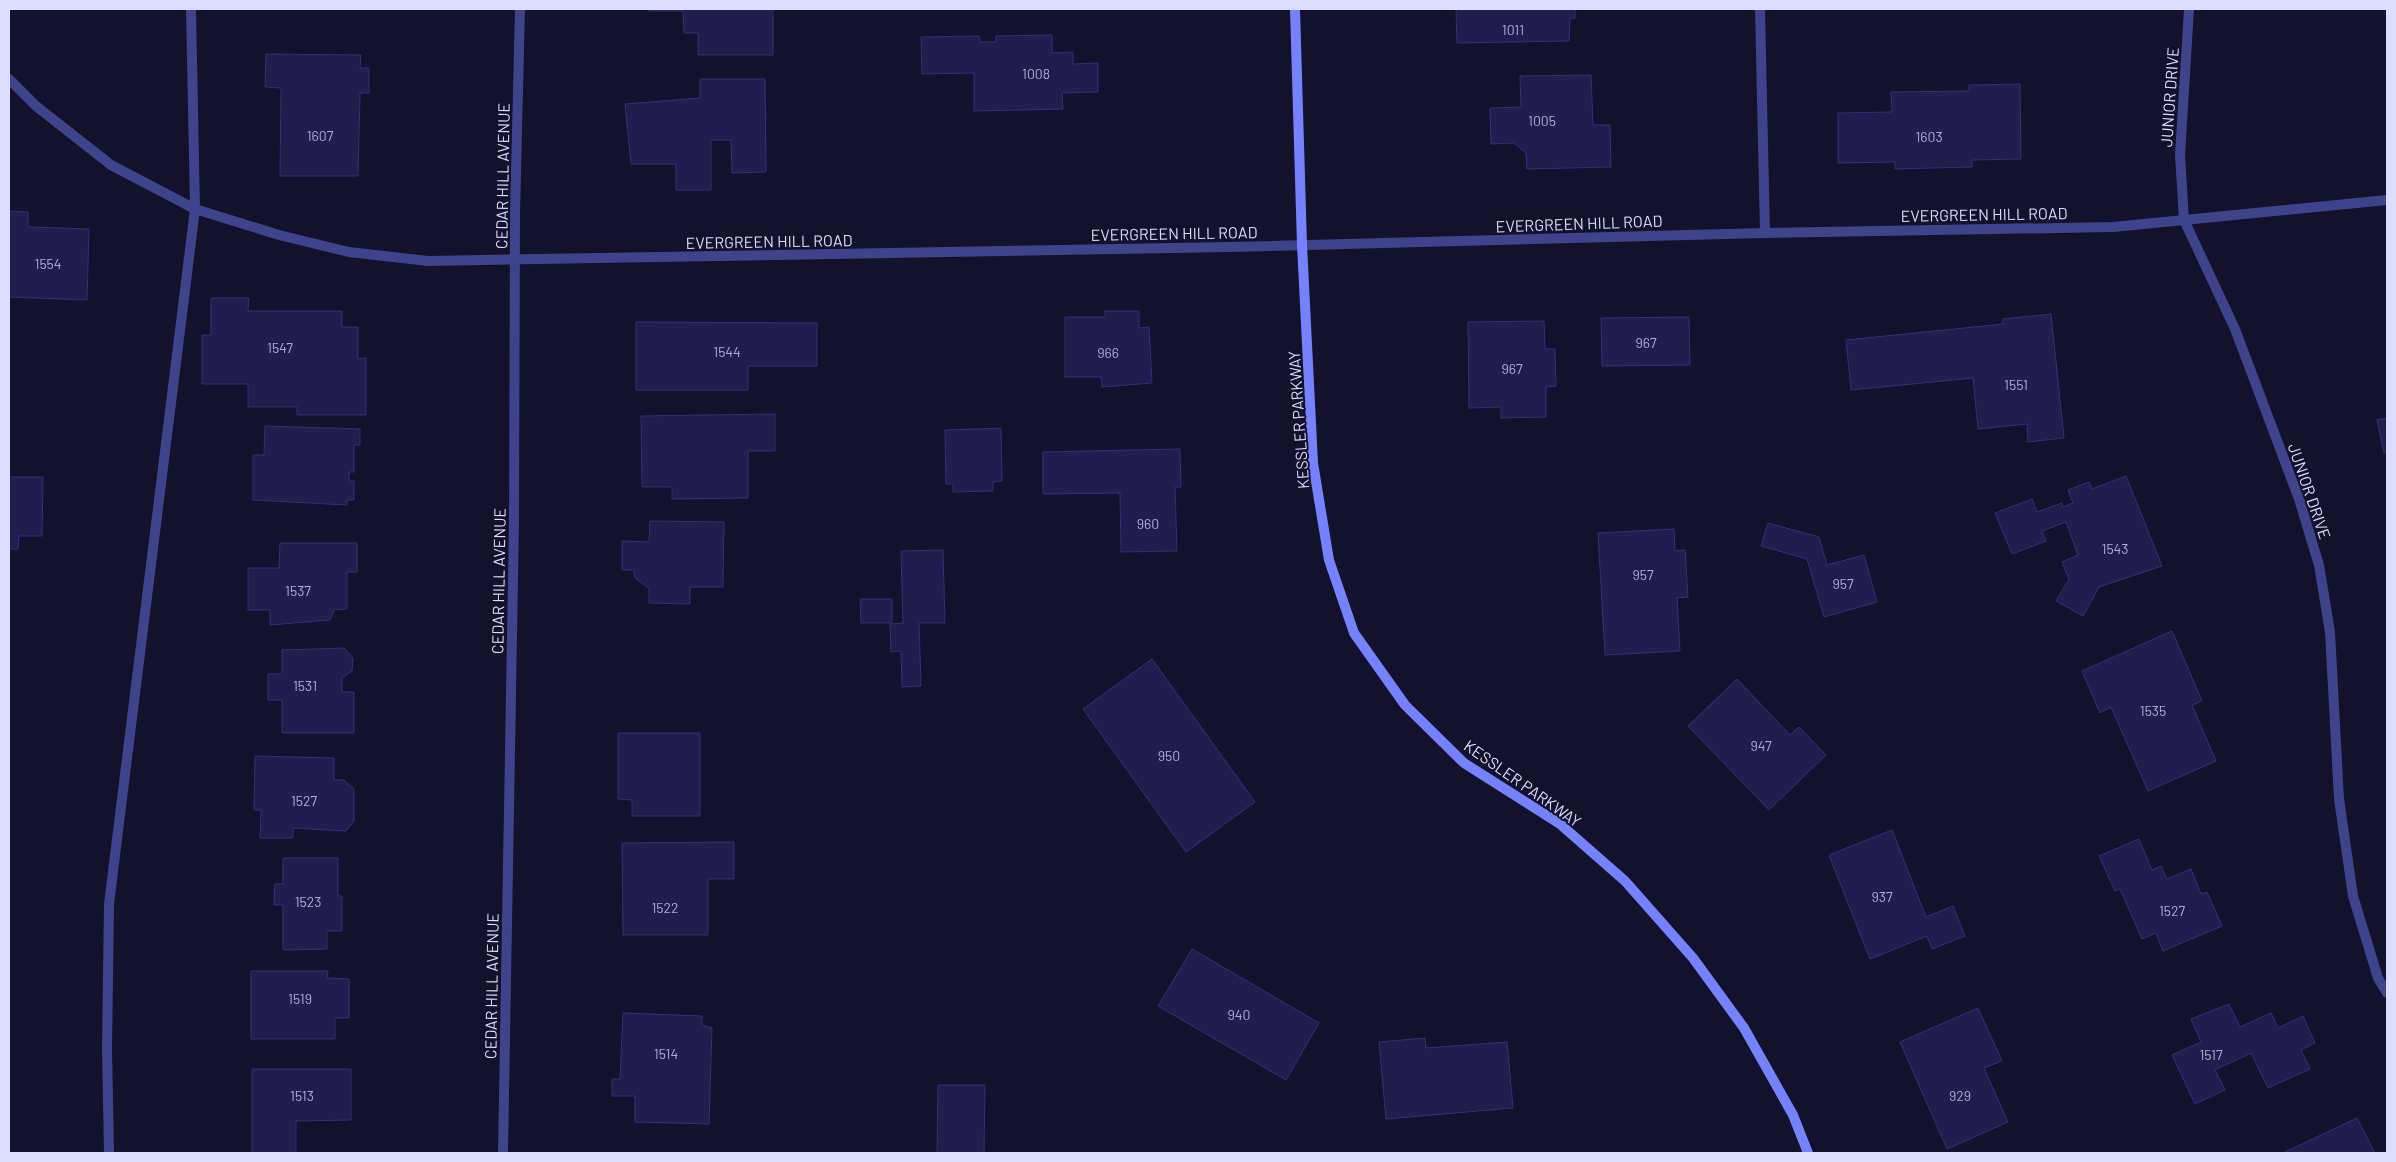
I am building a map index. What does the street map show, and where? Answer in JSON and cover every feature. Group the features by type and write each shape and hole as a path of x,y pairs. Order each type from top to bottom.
{"street":[{"path":"108,1153 109,904 195,209 191,9"},
{"name":"CEDAR HILL AVENUE","path":"503,1153 514,521 515,260 520,9"},
{"name":"KESSLER PARKWAY","path":"1296,9 1302,244 1313,463 1329,560 1354,633 1405,705 1464,763 1560,824 1632,888 1693,958 1744,1028 1793,1115 1808,1153"},
{"path":"1760,9 1765,233"},
{"name":"JUNIOR DRIVE","path":"2189,9 2180,155 2184,220 2235,329 2299,499 2319,565 2330,632 2339,799 2353,896 2378,978 2387,993"},
{"name":"EVERGREEN HILL ROAD","path":"9,79 36,106 111,165 195,209 279,236 349,252 428,261 2113,226 2387,200"}],"building":[{"path":"649,9 773,9 773,55 698,55 698,33 684,33 683,11 649,11"},
{"path":"1456,9 1575,9 1575,18 1570,18 1569,41 1457,43"},
{"path":"1052,35 1052,53 1073,52 1073,64 1098,63 1098,92 1062,93 1063,109 974,111 974,73 922,74 921,37 979,36 980,42 996,42 996,36"},
{"path":"266,54 361,55 360,68 369,68 369,93 360,93 358,176 280,176 281,88 265,87"},
{"path":"1591,75 1593,125 1610,125 1611,167 1527,169 1526,153 1514,143 1491,144 1490,108 1521,107 1520,76"},
{"path":"700,79 765,79 766,172 732,173 731,140 711,140 711,190 676,190 676,164 631,164 625,104 700,98"},
{"path":"2020,84 2021,159 1972,160 1972,167 1895,169 1895,162 1838,163 1838,113 1892,112 1891,92 1969,91 1969,85"},
{"path":"9,211 28,212 28,227 89,229 87,300 9,297"},
{"path":"211,298 249,298 248,311 342,311 342,327 358,327 358,359 366,358 366,415 297,415 297,407 248,407 248,384 202,384 202,335 211,335"},
{"path":"1105,311 1139,311 1139,328 1149,327 1152,383 1102,387 1101,377 1065,377 1065,317 1105,317"},
{"path":"2051,314 2064,438 2028,442 2027,424 1978,429 1973,378 1851,390 1846,340 2003,324 2003,319"},
{"path":"1689,317 1690,365 1602,366 1601,318"},
{"path":"1544,321 1545,349 1555,349 1556,386 1546,387 1546,417 1501,418 1501,407 1469,408 1468,322"},
{"path":"636,322 817,323 817,366 748,366 748,390 636,390"},
{"path":"775,414 775,451 748,451 748,498 672,499 672,487 642,487 641,416"},
{"path":"2387,418 2387,452 2384,453 2377,420"},
{"path":"265,426 360,429 360,445 354,445 354,472 349,472 349,481 354,481 354,500 347,500 347,505 253,500 253,455 264,455"},
{"path":"1001,428 1002,481 993,482 993,491 953,492 953,484 946,484 945,430"},
{"path":"1180,449 1181,487 1175,487 1177,551 1121,552 1120,493 1043,494 1043,452"},
{"path":"2126,476 2162,566 2099,587 2083,616 2056,601 2069,579 2062,562 2078,555 2066,522 2042,531 2046,541 2012,554 1995,513 2032,499 2037,512 2062,503 2063,507 2073,503 2068,490 2089,482 2092,489"},
{"path":"9,477 43,477 42,536 19,536 18,549 9,549"},
{"path":"650,521 724,522 723,587 690,587 690,604 649,603 649,588 635,578 634,570 622,570 622,541 649,542"},
{"path":"1768,523 1819,537 1827,565 1864,555 1877,602 1824,617 1807,559 1761,546"},
{"path":"1674,529 1675,551 1685,550 1688,597 1677,598 1680,651 1605,655 1598,533"},
{"path":"280,543 357,543 357,572 347,572 347,609 334,610 330,620 270,625 270,610 248,610 248,568 279,568"},
{"path":"943,550 945,623 919,623 921,686 902,687 901,651 891,652 890,623 861,623 860,599 892,599 892,624 903,623 901,551"},
{"path":"2172,631 2202,701 2192,705 2216,761 2148,791 2111,707 2100,713 2082,671"},
{"path":"344,648 353,658 352,671 342,678 342,692 354,692 354,733 282,733 282,700 268,700 268,674 282,674 282,650"},
{"path":"1152,659 1255,802 1186,852 1083,709"},
{"path":"1737,679 1790,735 1799,727 1826,755 1769,810 1688,726"},
{"path":"618,733 700,733 700,816 632,816 632,800 618,799"},
{"path":"255,756 334,758 334,780 344,780 354,789 354,821 346,831 293,828 293,838 260,838 261,810 254,810"},
{"path":"1892,830 1926,917 1953,906 1965,936 1932,949 1927,936 1870,959 1829,855"},
{"path":"2139,839 2152,870 2161,866 2167,879 2191,869 2201,894 2207,892 2222,926 2163,951 2156,933 2142,939 2120,889 2115,891 2099,856"},
{"path":"734,842 734,879 708,879 708,935 623,935 622,843"},
{"path":"283,858 338,858 338,896 342,896 342,931 327,931 327,949 283,950 283,905 274,905 275,884 283,884"},
{"path":"1192,949 1319,1023 1286,1080 1158,1006"},
{"path":"251,971 328,971 327,978 349,979 349,1018 335,1018 335,1039 251,1039"},
{"path":"2229,1004 2240,1027 2271,1013 2278,1028 2303,1016 2315,1043 2301,1050 2310,1069 2268,1088 2251,1053 2215,1070 2225,1090 2195,1104 2172,1055 2201,1042 2191,1019"},
{"path":"1978,1008 2002,1061 1984,1068 2008,1122 1947,1149 1900,1042"},
{"path":"623,1013 702,1016 702,1025 712,1028 709,1124 635,1122 635,1096 612,1096 612,1079 620,1079"},
{"path":"1425,1038 1426,1048 1507,1042 1513,1108 1386,1119 1379,1042"},
{"path":"252,1069 351,1069 351,1120 296,1121 296,1153 252,1153"},
{"path":"938,1085 985,1085 984,1153 937,1153"},
{"path":"2357,1118 2375,1153 2283,1153"}]}
